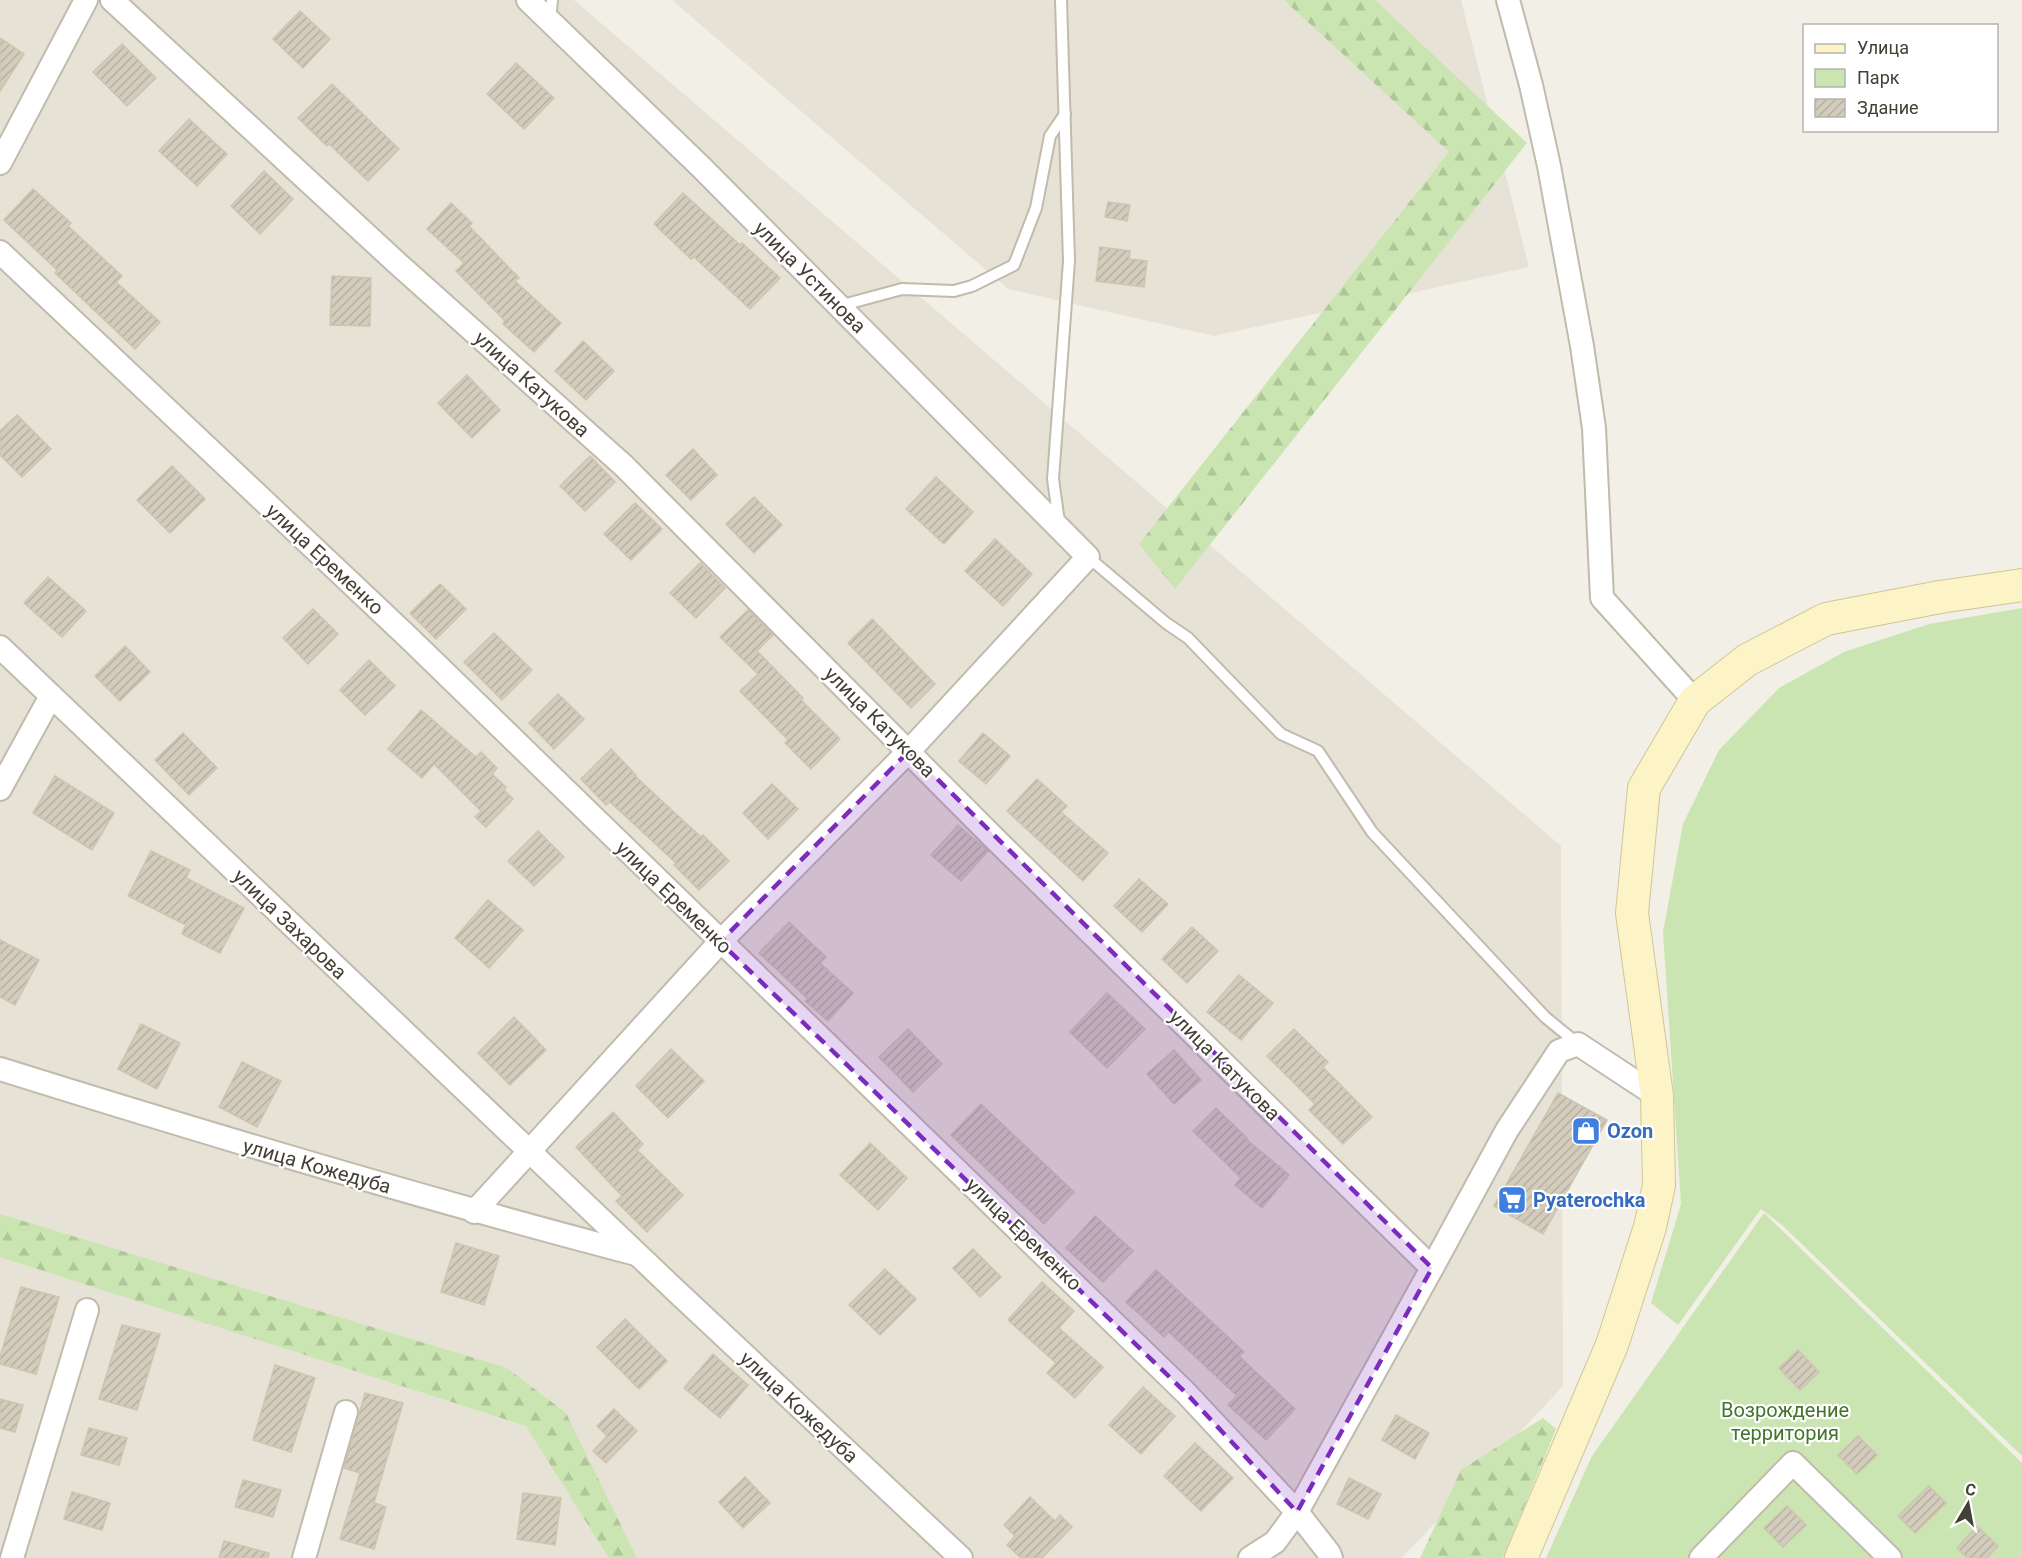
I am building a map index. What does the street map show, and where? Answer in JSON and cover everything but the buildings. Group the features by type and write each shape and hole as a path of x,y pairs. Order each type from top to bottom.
{"main road":[{"path":"1521,1558 1612,1345 1647,1238 1659,1185 1657,1096 1632,913 1644,788 1695,701 1747,660 1826,619 1940,597 2022,585"}],"street":[{"path":"0,163 86,0"},
{"name":"улица Катукова","path":"112,0 397,263 624,466 995,839 1432,1268"},
{"name":"улица Устинова","path":"528,0 551,10 701,167 1088,557"},
{"path":"1508,0 1531,85 1549,166 1582,346 1594,428 1602,598 1695,701"},
{"name":"улица Еременко","path":"0,252 410,638 1186,1393 1297,1512 1331,1558"},
{"path":"474,1212 720,942 909,751 1088,557"},
{"name":"улица Захарова","path":"0,647 529,1151"},
{"path":"0,789 51,696"},
{"path":"1250,1558 1275,1542 1297,1512 1507,1130 1559,1051 1578,1044 1657,1096"},
{"name":"улица Кожедуба","path":"0,1069 228,1140 474,1212 637,1255"},
{"name":"улица Кожедуба","path":"529,1151 961,1558"},
{"path":"12,1558 87,1310"},
{"path":"304,1558 346,1412"},
{"path":"1701,1558 1793,1463 1890,1558"}],"lane":[{"path":"1060,528 1053,479 1069,261 1061,0"},
{"path":"839,306 902,289 954,291 972,286 1014,265 1036,208 1050,135 1065,114"},
{"path":"1088,557 1166,623 1188,638 1281,734 1318,752 1371,832 1545,1017 1578,1044"}],"highlighted area":[{"path":"909,751 1432,1268 1297,1512 1186,1393 720,942"}],"shaded area":[{"path":"0,0 574,0 1561,846 1563,1386 1402,1558 0,1558"},
{"path":"672,0 1461,0 1529,267 1214,336 1008,289"}],"green space":[{"path":"1284,0 1375,0 1527,143 1175,589 1139,544 1449,152"},
{"path":"2022,608 2022,1456 1782,1225 1761,1209 1678,1325 1651,1303 1681,1204 1663,932 1683,824 1719,750 1779,688 1844,652 1929,624"},
{"name":"Возрождение территория","path":"1764,1213 2022,1463 2022,1558 1546,1558 1592,1456"},
{"path":"0,1214 507,1368 566,1413 637,1558 609,1558 526,1426 0,1257"},
{"path":"1543,1418 1556,1429 1503,1558 1420,1558 1461,1470"}],"place":[{"name":"Ozon","path":"1586,1131"},
{"name":"Pyaterochka","path":"1512,1200"}]}
